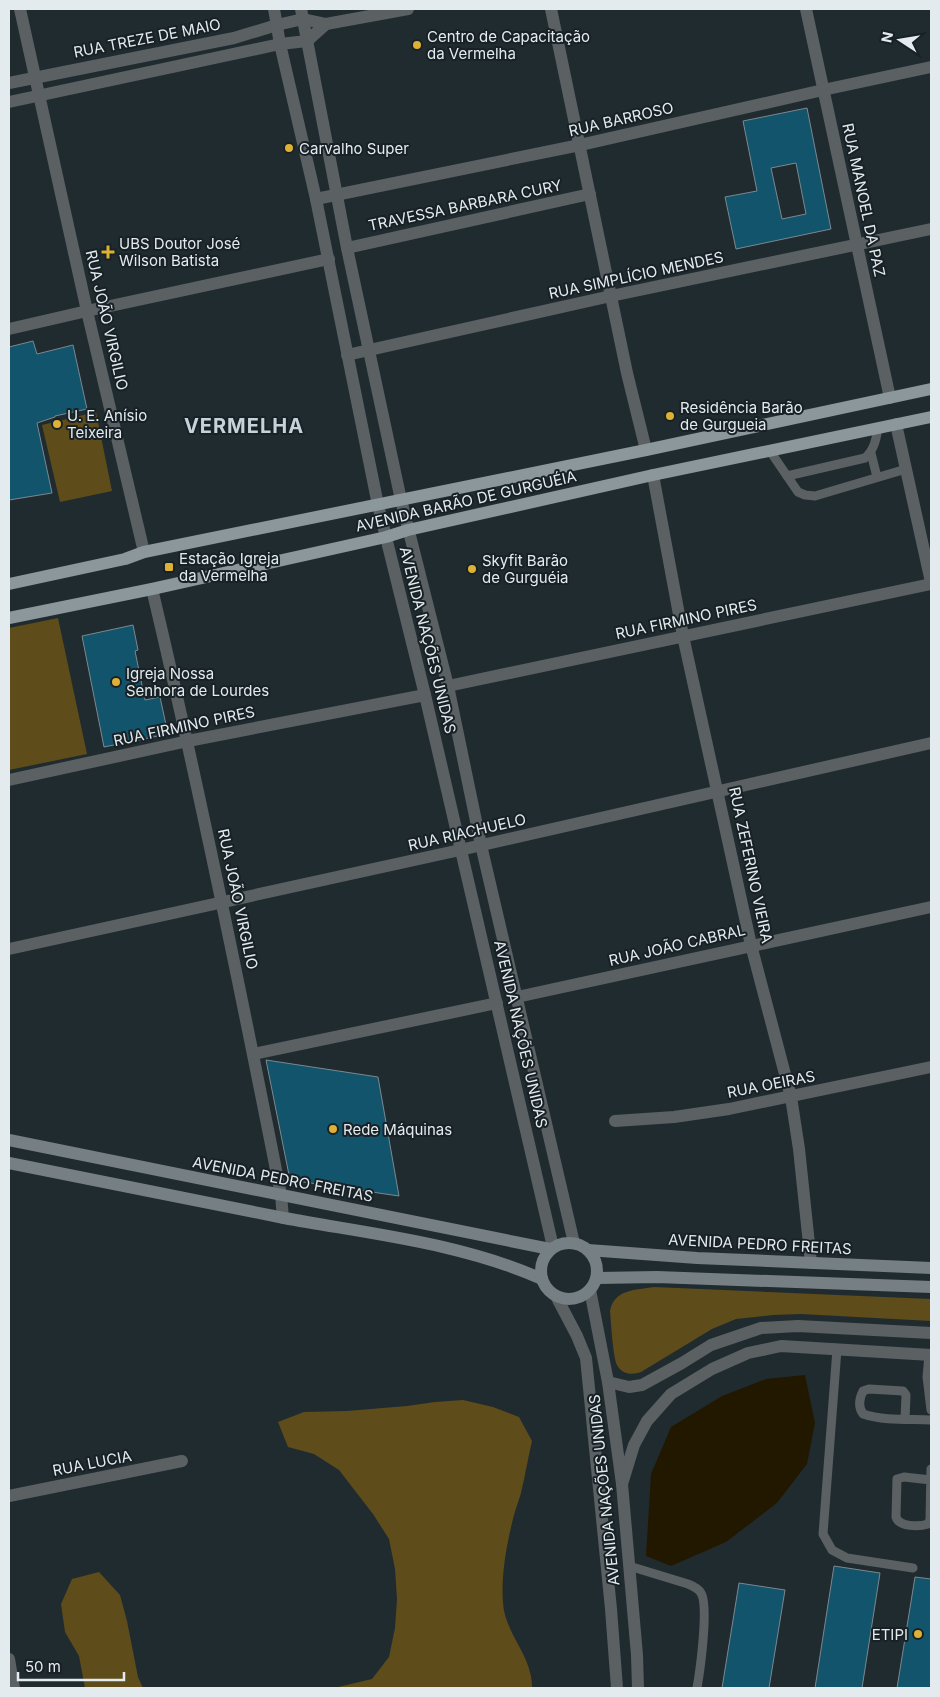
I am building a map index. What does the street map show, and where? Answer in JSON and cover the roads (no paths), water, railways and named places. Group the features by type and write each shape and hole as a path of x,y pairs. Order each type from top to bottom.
{"main road":[{"name":"AVENIDA BARÃO DE GURGUÉIA","path":"9,584 125,559 144,552 646,450 931,389"},
{"name":"AVENIDA BARÃO DE GURGUÉIA","path":"9,618 386,537 408,530 653,475 931,417"},
{"name":"AVENIDA PEDRO FREITAS","path":"9,1140 552,1248"},
{"path":"9,1163 283,1218 443,1246 481,1256 542,1280"},
{"path":"574,1243 588,1250 596,1262 597,1278 590,1290 582,1296 574,1299 564,1299 550,1292 542,1280 540,1271 542,1263 552,1248 560,1244 574,1243"},
{"name":"AVENIDA PEDRO FREITAS","path":"588,1250 697,1258 931,1268"},
{"path":"597,1278 657,1276 931,1287"}],"street":[{"name":"RUA JOÃO VIRGILIO","path":"20,9 87,310 144,552"},
{"name":"AVENIDA NAÇÕES UNIDAS","path":"274,9 280,44 329,260 378,505 498,1003 552,1248"},
{"name":"RUA TREZE DE MAIO","path":"9,83 234,38 277,25 302,14 326,24 408,9"},
{"path":"551,9 627,373 646,450"},
{"name":"RUA MANOEL DA PAZ","path":"806,9 890,398"},
{"name":"AVENIDA NAÇÕES UNIDAS","path":"302,14 336,196 401,500 448,686 481,845 574,1243"},
{"path":"307,41 326,24"},
{"name":"RUA TREZE DE MAIO","path":"9,102 280,44 307,41"},
{"name":"RUA BARROSO","path":"316,199 580,145 931,67"},
{"name":"TRAVESSA BARBARA CURY","path":"347,248 590,194"},
{"name":"RUA SIMPLÍCIO MENDES","path":"347,355 611,296 931,229"},
{"path":"9,329 87,310 329,260"},
{"path":"896,424 931,583"},
{"name":"RUA ZEFERINO VIEIRA","path":"653,475 683,636 719,791 751,945 791,1097 799,1149 811,1263"},
{"name":"RUA FIRMINO PIRES","path":"448,686 931,583"},
{"name":"RUA JOÃO VIRGILIO","path":"152,588 223,902 281,1195 283,1218"},
{"name":"RUA FIRMINO PIRES","path":"9,780 188,741 425,695"},
{"name":"RUA RIACHUELO","path":"9,949 460,850 931,743"},
{"name":"RUA JOÃO CABRAL","path":"517,997 931,907"},
{"path":"254,1054 498,1003"},
{"name":"RUA OEIRAS","path":"615,1121 674,1117 730,1109 931,1067"},
{"name":"AVENIDA NAÇÕES UNIDAS","path":"590,1290 608,1382 622,1484 637,1655 638,1688"},
{"name":"AVENIDA NAÇÕES UNIDAS","path":"556,1296 586,1358 617,1688"},
{"path":"608,1382 629,1387 642,1385 682,1364 711,1345 762,1328 798,1326 931,1333"},
{"path":"837,1349 838,1328"},
{"path":"622,1484 634,1445 648,1421 671,1394 712,1368 748,1353 781,1346 930,1355"},
{"name":"RUA LUCIA","path":"9,1496 182,1461"},
{"path":"9,1659 14,1688"}],"lane":[{"path":"787,476 865,458 874,447 878,428"},
{"path":"770,451 798,492 805,495 815,496 906,469"},
{"path":"871,453 877,478"},
{"path":"837,1349 823,1534 832,1550 847,1558 914,1568"},
{"path":"930,1355 927,1377 931,1410"},
{"path":"905,1419 906,1396 903,1391 869,1389 863,1391 860,1396 860,1408 863,1414 871,1417 905,1419 931,1420"},
{"path":"931,1469 931,1480 930,1520 928,1524 922,1526 901,1524 897,1521 897,1479 904,1477 931,1480"},
{"path":"629,1566 688,1584 697,1588 702,1594 704,1606 697,1688"}],"place":[{"name":"Centro de Capacitação da Vermelha","path":"417,45"},
{"name":"Carvalho Super","path":"289,148"},
{"name":"UBS Doutor José Wilson Batista","path":"108,252"},
{"name":"Residência Barão de Gurgueia","path":"670,416"},
{"name":"U. E. Anísio Teixeira","path":"57,424"},
{"name":"Estação Igreja da Vermelha","path":"169,567"},
{"name":"Skyfit Barão de Gurguéia","path":"472,569"},
{"name":"Igreja Nossa Senhora de Lourdes","path":"116,682"},
{"name":"Rede Máquinas","path":"333,1129"},
{"name":"ETIPI","path":"918,1634"}],"district":[{"name":"VERMELHA","path":"244,426"}]}
